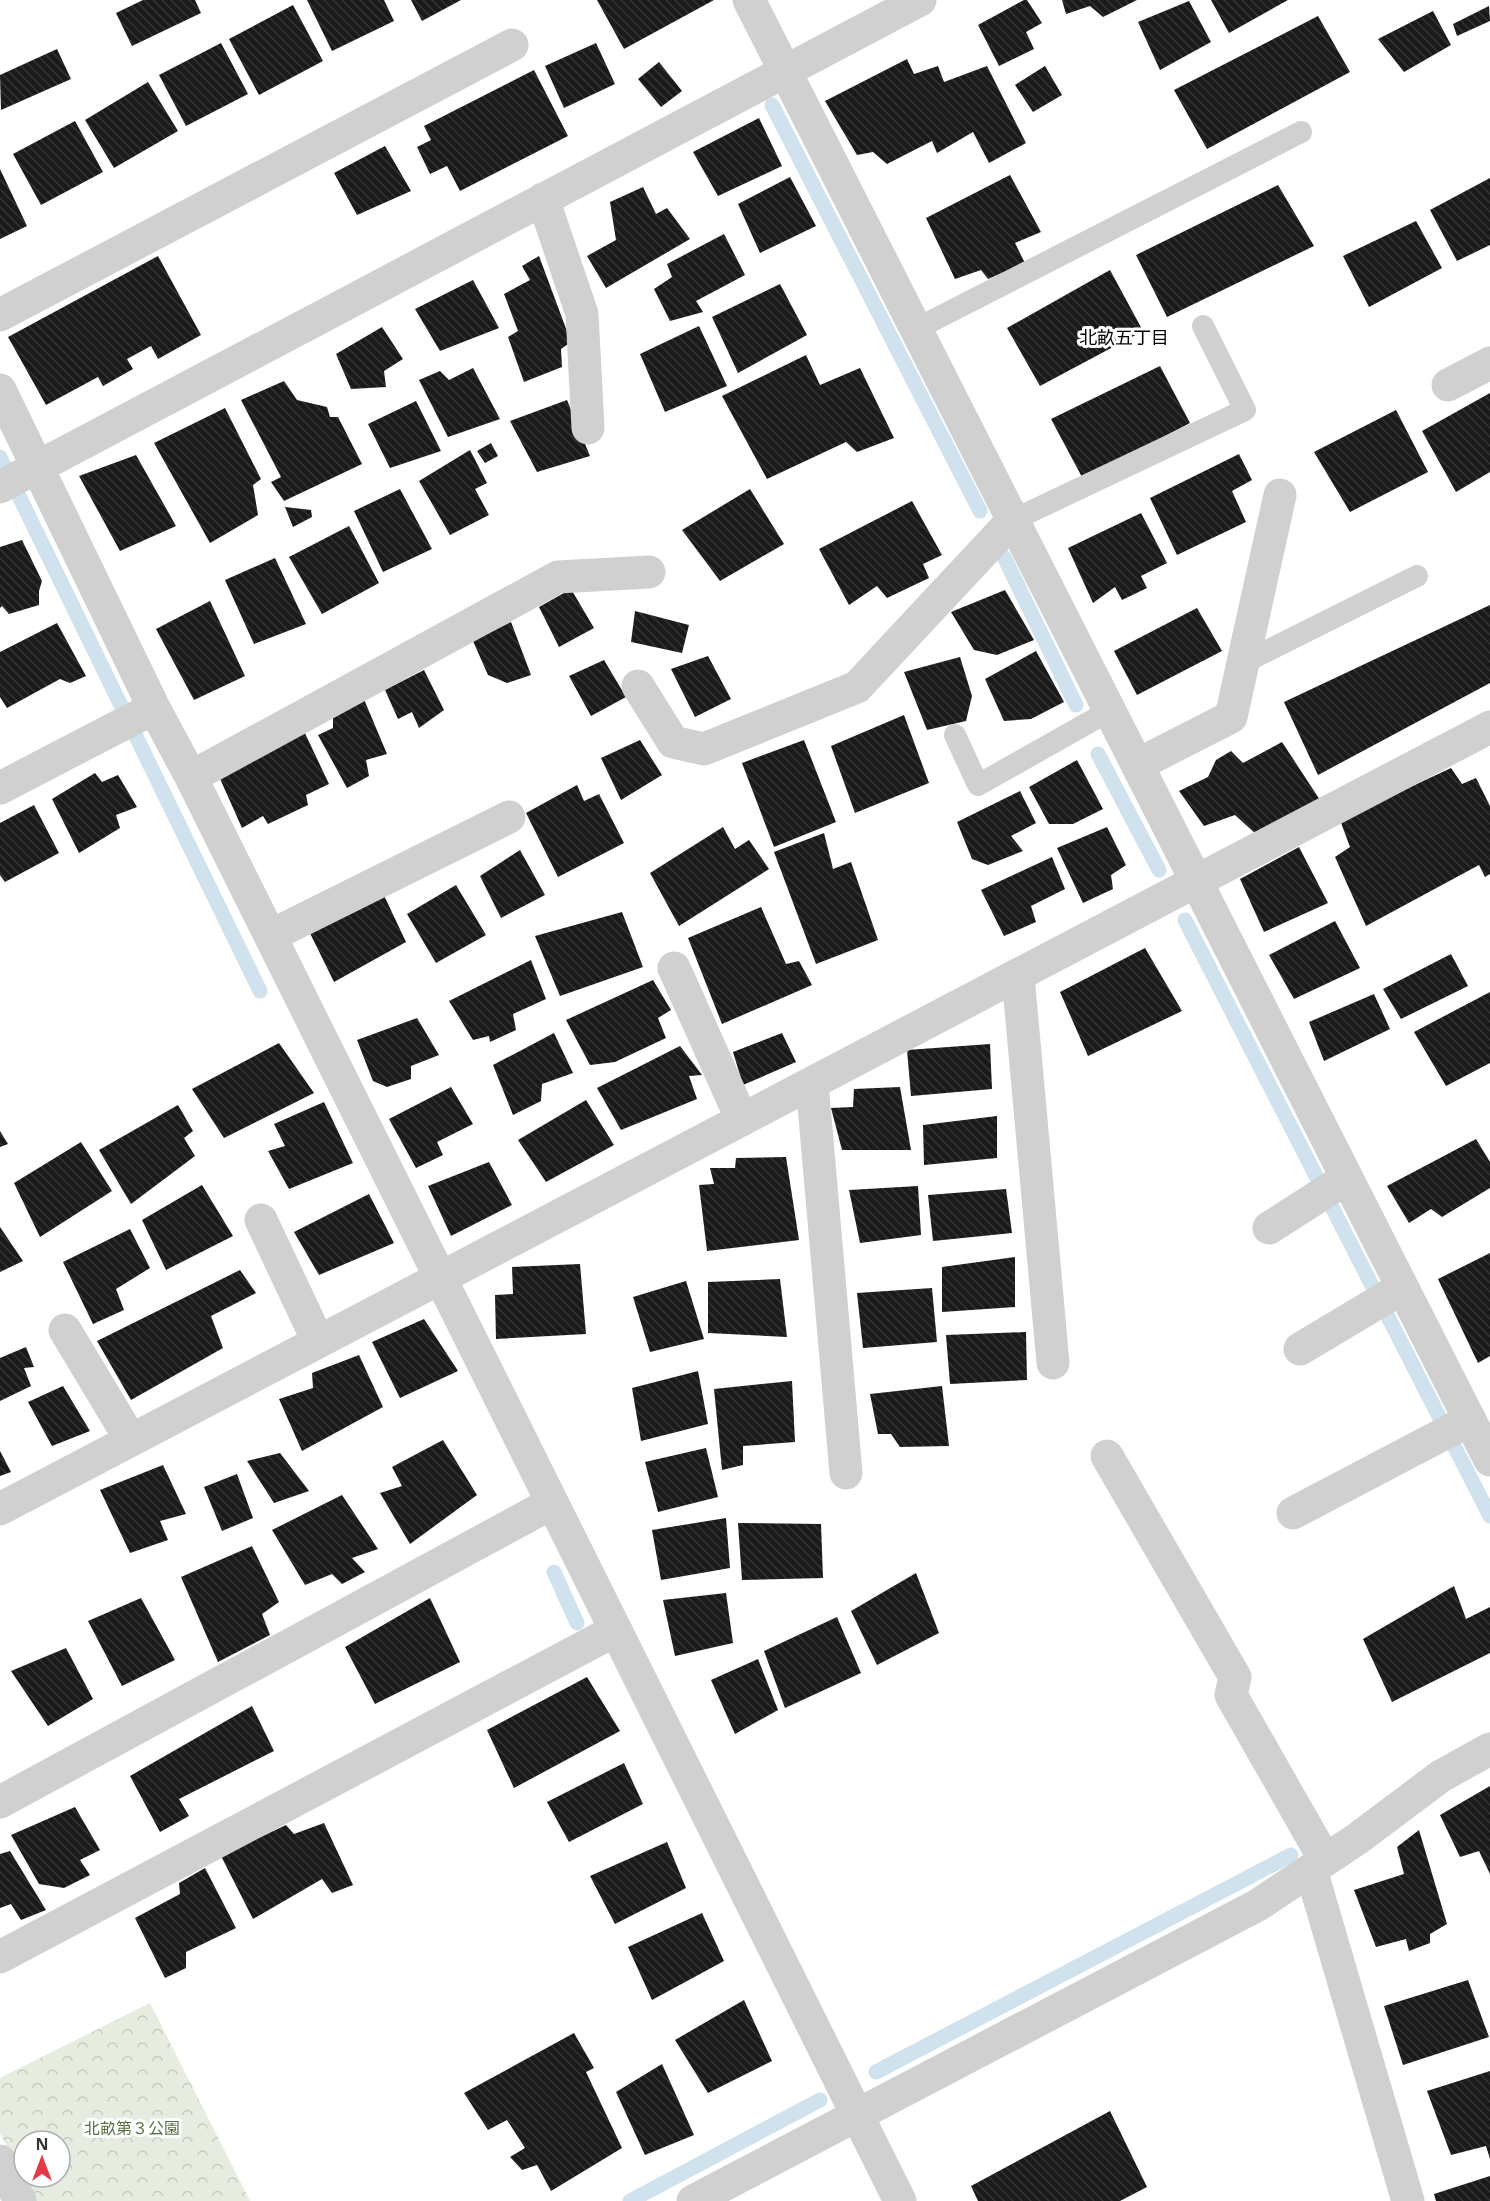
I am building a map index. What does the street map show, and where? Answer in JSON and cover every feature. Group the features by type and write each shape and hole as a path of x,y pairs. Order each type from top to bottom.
{"street":[{"path":"749,0 1490,1460"},
{"path":"16,480 784,70 920,0"},
{"path":"0,315 512,45"},
{"path":"543,199 582,314 588,428"},
{"path":"1449,385 1490,363"},
{"path":"0,390 16,480 137,717 191,777 900,2201"},
{"path":"1137,765 1231,717 1280,495"},
{"path":"638,686 673,742 704,749 857,687 1013,520"},
{"path":"191,777 558,577 649,572"},
{"path":"0,788 137,717"},
{"path":"0,1509 1197,883 1490,727"},
{"path":"270,936 509,817"},
{"path":"674,968 742,1120"},
{"path":"1018,976 1053,1363"},
{"path":"812,1083 846,1473"},
{"path":"1269,1228 1347,1178"},
{"path":"261,1220 318,1341"},
{"path":"1300,1348 1402,1288"},
{"path":"65,1330 131,1440"},
{"path":"1293,1513 1470,1420"},
{"path":"1107,1456 1235,1677 1231,1695 1318,1865 1408,2201"},
{"path":"0,1802 552,1503"},
{"path":"0,1957 616,1630"},
{"path":"693,2201 1258,1905 1318,1865 1441,1776 1490,1749"},
{"path":"0,2161 20,2201"}],"lane":[{"path":"916,329 1301,132"},
{"path":"1013,520 1245,410 1203,326"},
{"path":"1243,663 1417,576"},
{"path":"955,735 978,785 1109,711"}],"green space":[{"name":"北畝第３公園","path":"150,2003 250,2201 34,2201 28,2189 72,2189 72,2129 12,2129 12,2157 0,2133 0,2078"}],"building":[{"path":"143,0 195,0 201,13 132,46 116,13"},
{"path":"307,0 384,0 394,21 332,51"},
{"path":"411,0 461,0 422,21"},
{"path":"597,0 714,0 624,49"},
{"path":"1027,0 1042,23 1026,32 1034,49 999,66 978,25"},
{"path":"1062,0 1137,0 1103,17 1090,6 1066,14"},
{"path":"1211,0 1288,0 1229,33"},
{"path":"1189,1 1211,42 1160,70 1138,22"},
{"path":"293,5 323,61 259,95 229,39"},
{"path":"1489,6 1490,21 1457,36 1453,24"},
{"path":"1433,11 1451,45 1404,72 1378,39"},
{"path":"1318,16 1350,72 1207,149 1174,90"},
{"path":"221,43 248,94 186,126 159,75"},
{"path":"596,43 615,84 564,108 545,66"},
{"path":"57,49 71,79 1,110 0,75"},
{"path":"907,59 914,74 938,66 944,82 987,66 1026,143 989,163 973,132 937,153 932,141 887,164 873,152 857,155 825,101"},
{"path":"659,62 682,91 661,107 638,79"},
{"path":"1045,66 1062,95 1033,112 1015,85"},
{"path":"534,70 568,136 460,191 447,166 430,174 417,147 431,140 424,126"},
{"path":"148,82 178,131 114,168 85,120"},
{"path":"759,118 782,166 718,196 693,152"},
{"path":"75,121 103,172 41,205 13,154"},
{"path":"385,146 411,191 357,215 334,173"},
{"path":"0,169 27,226 0,239"},
{"path":"1010,175 1041,232 1015,243 1025,263 988,279 981,270 955,279 926,218"},
{"path":"790,177 816,226 760,253 738,204"},
{"path":"1490,178 1490,245 1457,261 1430,210"},
{"path":"1278,185 1314,246 1167,317 1136,255"},
{"path":"643,187 656,214 667,208 690,239 606,288 587,256 616,240 610,202"},
{"path":"1416,221 1442,268 1369,307 1343,256"},
{"path":"724,234 745,275 696,301 703,312 670,321 654,289 672,277 667,264"},
{"path":"158,256 201,335 158,359 151,346 127,359 133,369 103,386 98,377 46,405 8,337"},
{"path":"539,256 571,342 561,349 562,367 524,382 508,337 518,331 504,294 530,280 522,266"},
{"path":"1110,270 1143,331 1040,386 1007,328"},
{"path":"473,280 499,328 440,351 415,309"},
{"path":"780,284 807,335 738,373 712,317"},
{"path":"699,326 727,386 665,412 640,354"},
{"path":"382,327 403,359 384,371 386,387 351,389 336,354"},
{"path":"806,355 820,385 860,368 894,438 857,452 846,442 767,479 722,396"},
{"path":"1160,366 1190,423 1083,479 1051,419"},
{"path":"473,368 500,419 448,437 419,380 440,371 449,380"},
{"path":"284,381 297,400 327,407 330,417 338,417 362,464 284,501 271,482 281,477 241,400"},
{"path":"1490,393 1490,472 1456,492 1422,431"},
{"path":"567,400 590,456 537,472 510,421"},
{"path":"416,401 441,451 390,468 368,424"},
{"path":"225,408 261,479 253,485 258,515 210,543 154,443"},
{"path":"1396,410 1428,472 1350,512 1314,452"},
{"path":"491,443 498,456 485,463 477,451"},
{"path":"470,450 487,483 475,489 489,515 450,535 419,481"},
{"path":"1239,454 1252,480 1232,491 1246,522 1177,555 1150,498"},
{"path":"136,455 176,526 120,551 79,476"},
{"path":"400,489 432,549 383,572 354,511"},
{"path":"750,489 784,544 720,581 682,530"},
{"path":"912,501 942,555 923,564 929,578 887,598 877,586 849,605 819,549"},
{"path":"285,507 311,510 312,517 293,527"},
{"path":"1141,513 1167,563 1141,576 1147,588 1122,600 1115,587 1093,603 1068,548"},
{"path":"349,526 379,583 322,614 289,557"},
{"path":"22,540 42,581 39,605 9,614 2,606 0,608 0,547"},
{"path":"275,558 306,624 254,644 225,580"},
{"path":"571,589 594,628 559,647 539,607"},
{"path":"1005,590 1034,640 997,655 974,650 951,612"},
{"path":"210,601 245,676 194,700 156,629"},
{"path":"1490,605 1490,683 1318,775 1284,702"},
{"path":"1197,608 1222,651 1137,695 1114,651"},
{"path":"635,611 689,625 682,653 631,642"},
{"path":"511,622 531,675 507,683 488,675 473,641"},
{"path":"57,623 86,676 70,683 60,679 7,708 0,697 0,652"},
{"path":"1036,651 1064,702 1031,719 1004,721 985,679"},
{"path":"708,656 731,699 695,717 671,669"},
{"path":"960,657 972,696 966,721 927,730 904,672"},
{"path":"604,660 626,697 591,716 569,676"},
{"path":"424,670 444,710 419,728 412,712 398,719 385,690"},
{"path":"363,697 387,754 366,760 369,776 347,788 318,735 333,728 333,712"},
{"path":"904,715 929,783 855,813 831,746"},
{"path":"303,729 329,784 306,795 308,805 268,824 263,816 242,828 217,772"},
{"path":"640,740 662,775 621,800 601,758"},
{"path":"804,740 836,822 774,847 742,763"},
{"path":"1282,742 1320,800 1257,835 1235,815 1204,826 1179,791 1208,777 1216,760 1231,751 1243,763"},
{"path":"1077,760 1103,809 1073,824 1049,824 1029,787"},
{"path":"1451,768 1462,784 1476,778 1490,806 1490,874 1485,877 1479,865 1366,926 1335,857 1350,847 1340,820"},
{"path":"95,773 102,782 118,775 137,807 116,815 120,828 79,853 52,799"},
{"path":"577,785 584,801 599,794 624,843 558,877 526,813"},
{"path":"1020,791 1036,823 1011,836 1023,851 988,865 972,859 957,822"},
{"path":"34,805 59,853 5,882 0,875 0,823"},
{"path":"723,827 735,849 749,840 769,869 679,926 650,873"},
{"path":"1107,827 1126,865 1111,875 1113,889 1083,903 1057,848"},
{"path":"824,833 833,869 851,862 878,940 816,964 774,852"},
{"path":"1299,847 1328,903 1264,932 1240,879"},
{"path":"520,850 545,895 501,918 480,876"},
{"path":"1052,857 1065,889 1031,906 1036,922 1004,936 981,890"},
{"path":"456,885 486,935 436,963 407,914"},
{"path":"381,889 406,942 334,982 307,927"},
{"path":"761,907 786,964 799,961 812,985 722,1024 688,938"},
{"path":"622,912 643,967 560,996 535,936"},
{"path":"1335,921 1360,968 1294,999 1269,955"},
{"path":"1145,948 1182,1011 1088,1056 1060,992"},
{"path":"1451,954 1468,986 1401,1019 1383,989"},
{"path":"531,960 546,999 513,1014 516,1030 490,1042 489,1036 473,1040 449,1001"},
{"path":"653,980 671,1010 658,1018 666,1038 615,1062 590,1065 566,1020"},
{"path":"1490,992 1490,1063 1446,1086 1414,1032"},
{"path":"1374,994 1390,1029 1324,1061 1309,1022"},
{"path":"417,1018 439,1055 411,1066 411,1079 387,1087 373,1081 357,1040"},
{"path":"554,1033 573,1073 542,1084 541,1101 513,1115 493,1065"},
{"path":"782,1033 796,1062 743,1085 733,1052"},
{"path":"279,1043 314,1093 224,1138 192,1089"},
{"path":"990,1044 992,1089 911,1096 907,1050"},
{"path":"680,1046 702,1075 689,1076 697,1099 621,1130 597,1088"},
{"path":"451,1087 473,1124 437,1142 443,1155 416,1168 389,1119"},
{"path":"900,1087 911,1150 842,1150 831,1108 853,1107 854,1089"},
{"path":"586,1100 614,1145 546,1182 518,1140"},
{"path":"324,1102 353,1163 289,1189 268,1151 285,1146 274,1124"},
{"path":"178,1105 193,1131 184,1138 195,1156 131,1204 99,1150"},
{"path":"997,1116 997,1158 924,1165 923,1125"},
{"path":"0,1131 8,1144 0,1147"},
{"path":"1476,1139 1490,1162 1490,1188 1442,1217 1431,1209 1409,1223 1387,1186"},
{"path":"81,1142 112,1191 40,1237 14,1183"},
{"path":"786,1157 799,1240 707,1251 699,1185 714,1184 710,1168 735,1168 736,1158"},
{"path":"489,1162 512,1205 451,1236 428,1186"},
{"path":"202,1185 233,1236 166,1270 142,1220"},
{"path":"918,1186 921,1235 860,1243 849,1190"},
{"path":"1006,1189 1012,1233 933,1241 928,1195"},
{"path":"369,1194 394,1243 319,1275 294,1232"},
{"path":"0,1227 23,1261 0,1272"},
{"path":"130,1229 150,1268 116,1289 124,1310 93,1324 63,1262"},
{"path":"1490,1253 1490,1356 1478,1363 1438,1279"},
{"path":"1015,1257 1015,1307 942,1312 942,1267"},
{"path":"580,1264 586,1334 496,1339 495,1295 513,1294 512,1267"},
{"path":"240,1270 256,1293 211,1316 223,1348 131,1400 97,1341"},
{"path":"780,1279 787,1337 708,1333 708,1282"},
{"path":"686,1281 704,1339 650,1352 633,1297"},
{"path":"932,1288 937,1342 863,1348 857,1293"},
{"path":"424,1319 458,1371 400,1398 372,1342"},
{"path":"1026,1332 1027,1380 950,1384 946,1335"},
{"path":"26,1347 34,1367 24,1368 31,1386 0,1401 0,1358"},
{"path":"359,1355 383,1407 302,1451 279,1399 313,1388 312,1373"},
{"path":"698,1371 708,1424 641,1441 632,1388"},
{"path":"792,1381 795,1442 743,1446 743,1465 722,1470 714,1389"},
{"path":"63,1386 90,1431 52,1446 28,1402"},
{"path":"942,1386 949,1446 900,1447 891,1434 878,1434 870,1394"},
{"path":"443,1440 477,1495 410,1544 380,1493 402,1486 392,1467"},
{"path":"706,1448 718,1497 658,1512 645,1462"},
{"path":"0,1451 11,1472 0,1476"},
{"path":"280,1453 309,1491 274,1503 247,1461"},
{"path":"163,1465 186,1514 160,1521 168,1540 130,1553 100,1490"},
{"path":"237,1474 253,1518 222,1531 204,1487"},
{"path":"342,1495 378,1549 352,1558 365,1572 342,1584 332,1574 305,1585 272,1530"},
{"path":"726,1518 730,1568 661,1580 652,1530"},
{"path":"738,1523 821,1524 823,1578 742,1580"},
{"path":"252,1546 279,1602 262,1614 270,1635 218,1662 181,1577"},
{"path":"916,1573 939,1633 877,1665 851,1611"},
{"path":"1454,1586 1466,1619 1490,1607 1490,1653 1392,1702 1363,1639"},
{"path":"726,1593 733,1643 675,1656 663,1600"},
{"path":"141,1598 175,1660 122,1686 88,1621"},
{"path":"430,1598 460,1662 375,1704 345,1647"},
{"path":"837,1617 861,1673 785,1708 764,1651"},
{"path":"66,1648 93,1699 48,1726 11,1671"},
{"path":"758,1659 778,1710 735,1734 711,1680"},
{"path":"587,1677 620,1731 514,1788 487,1730"},
{"path":"252,1706 274,1751 179,1799 189,1816 160,1832 130,1776"},
{"path":"624,1763 643,1804 569,1842 547,1802"},
{"path":"1490,1786 1490,1874 1479,1851 1460,1857 1440,1815"},
{"path":"75,1807 100,1850 80,1860 90,1875 64,1888 39,1884 11,1835"},
{"path":"324,1823 353,1885 332,1893 322,1879 253,1919 221,1856 286,1825 294,1834"},
{"path":"1419,1830 1447,1924 1430,1934 1430,1943 1409,1951 1406,1939 1376,1947 1354,1890 1404,1874 1397,1847"},
{"path":"667,1842 686,1888 615,1924 590,1876"},
{"path":"10,1851 46,1910 21,1920 11,1904 0,1908 0,1854"},
{"path":"205,1868 236,1928 186,1952 186,1968 165,1978 135,1918 180,1894 179,1883"},
{"path":"702,1913 724,1961 652,2000 628,1947"},
{"path":"1468,1980 1489,2037 1403,2065 1384,2006"},
{"path":"744,2000 772,2061 708,2093 675,2040"},
{"path":"574,2033 594,2068 586,2072 622,2148 551,2191 537,2165 522,2170 510,2157 525,2148 507,2120 488,2130 464,2093"},
{"path":"662,2064 694,2135 645,2155 616,2092"},
{"path":"1490,2071 1490,2159 1486,2146 1451,2155 1427,2091"},
{"path":"1110,2111 1147,2187 1120,2201 978,2201 971,2186"},
{"path":"1490,2176 1490,2201 1436,2201 1434,2194"}],"waterway":[{"path":"772,105 980,511"},
{"path":"0,457 260,991"},
{"path":"1004,557 1076,705"},
{"path":"1098,754 1159,870"},
{"path":"1185,920 1490,1516"},
{"path":"554,1572 577,1623"},
{"path":"876,2072 1291,1855"},
{"path":"630,2201 820,2100"}],"district":[{"name":"北畝五丁目","path":"1124,337"}]}
